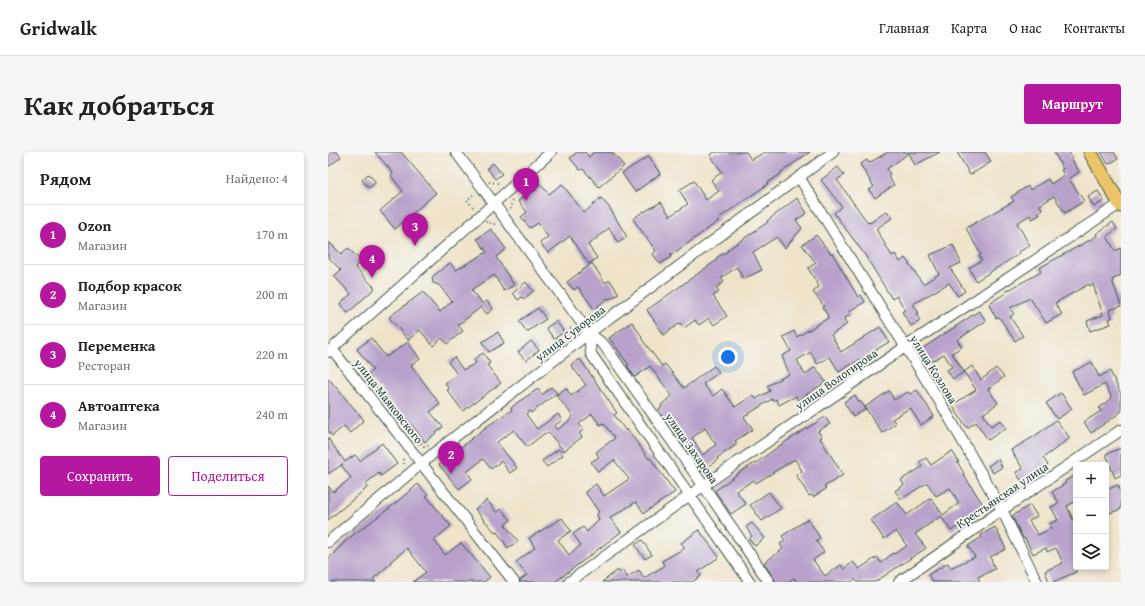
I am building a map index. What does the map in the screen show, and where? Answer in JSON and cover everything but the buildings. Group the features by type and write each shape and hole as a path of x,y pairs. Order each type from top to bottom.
{"main road":[{"path":"1090,152 1121,204"}],"street":[{"name":"улица Захарова","path":"456,152 589,333 604,345 704,485 770,582"},
{"path":"330,350 551,152"},
{"name":"улица Суворова","path":"328,542 422,464 589,333 833,152"},
{"name":"улица Козлова","path":"799,177 942,406 1002,510 1037,582"},
{"name":"улица Вологирова","path":"569,582 704,485 905,347 1121,204"},
{"path":"589,333 590,354 750,582"},
{"name":"улица Маяковского","path":"330,350 422,464 514,582"},
{"name":"Крестьянская улица","path":"899,582 1002,510 1121,430"}],"path":[{"path":"489,182 499,184"},
{"path":"473,207 467,200 475,193"},
{"path":"510,211 510,207 514,199 512,197"},
{"path":"485,222 494,224 496,222"},
{"path":"589,315 591,313 597,317"},
{"path":"569,339 566,333 574,326"},
{"path":"418,444 420,442 424,446 427,445 429,447"},
{"path":"403,459 404,465"}],"place":[{"name":"Ozon","path":"526,201"},
{"name":"Переменка","path":"415,246"},
{"name":"Автоаптека","path":"372,278"},
{"name":"Подбор красок","path":"451,474"}]}
